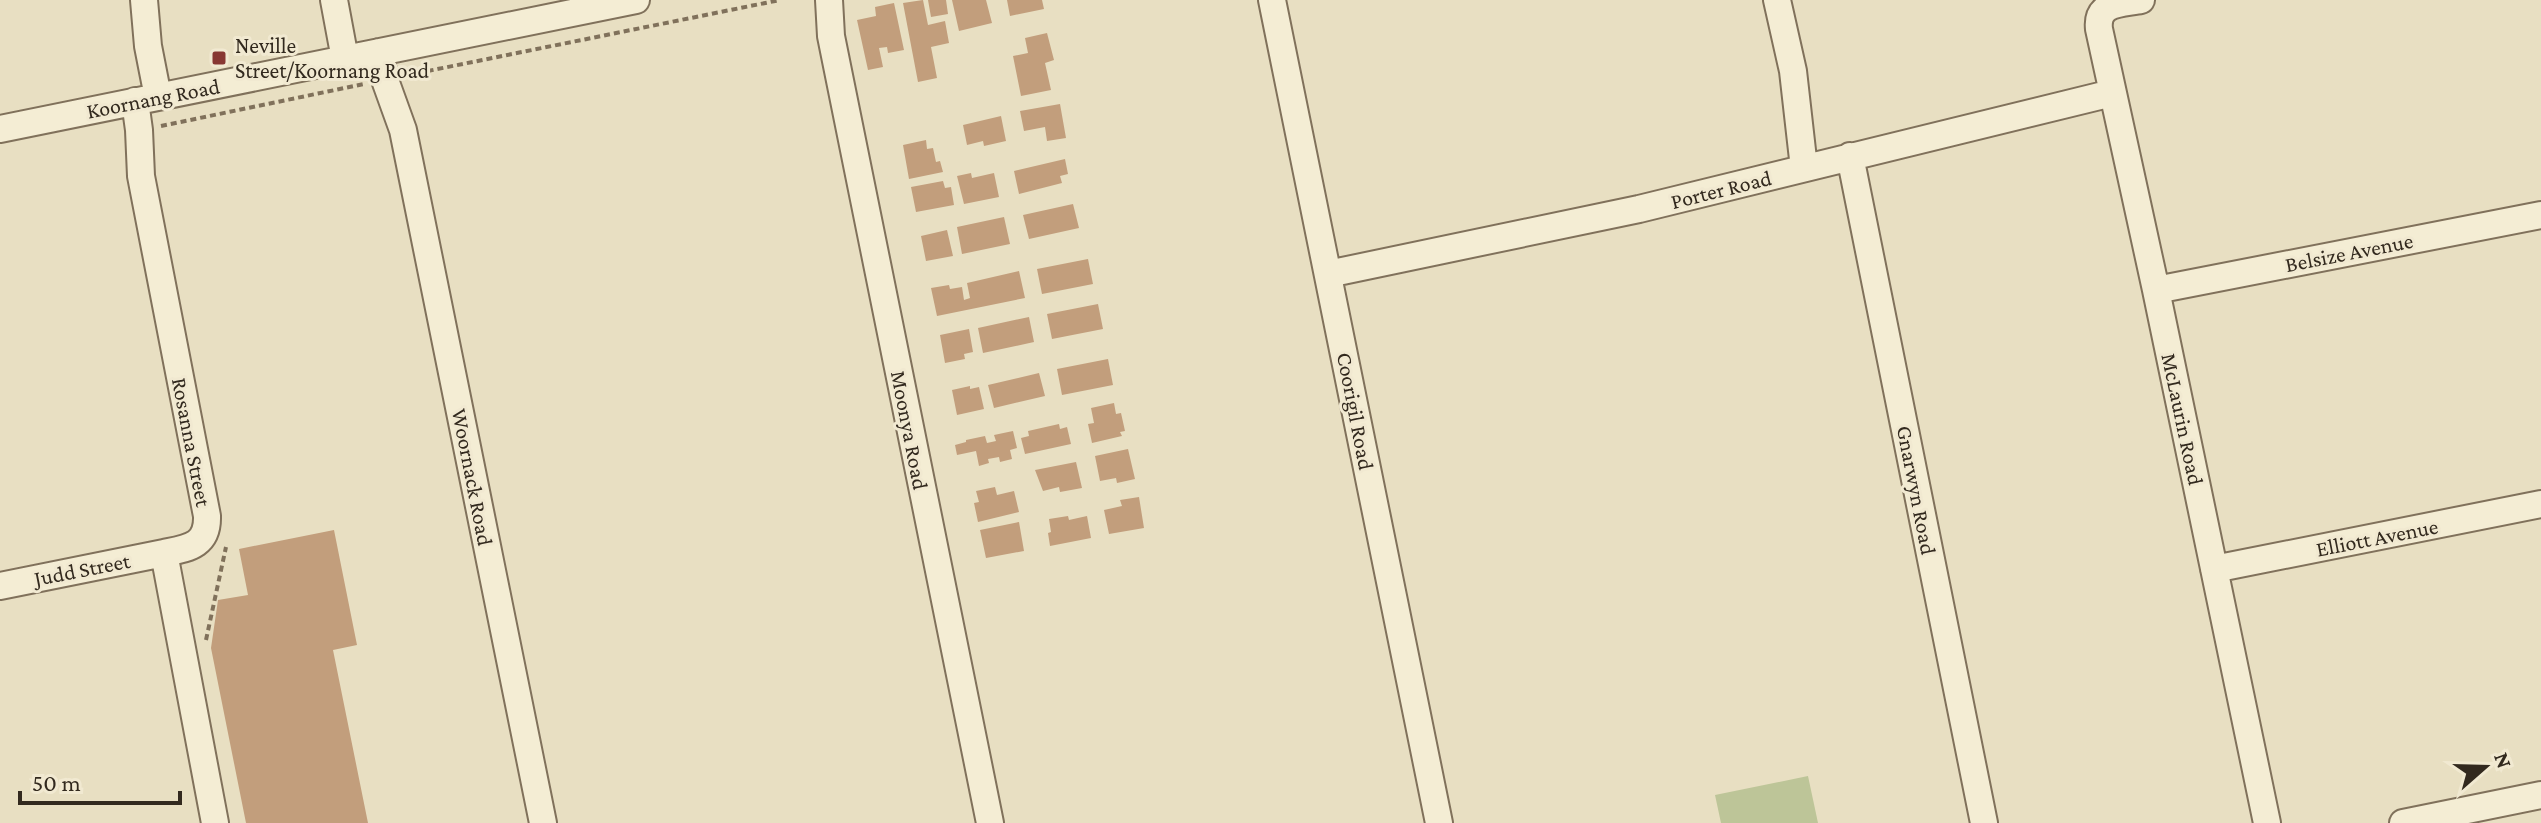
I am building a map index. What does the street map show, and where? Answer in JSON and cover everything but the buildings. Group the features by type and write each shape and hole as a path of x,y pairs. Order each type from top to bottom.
{"street":[{"name":"Rosanna Street","path":"144,0 163,54 146,99 125,133 141,176 207,516 202,538 187,548 164,553"},
{"path":"334,0 345,59"},
{"name":"Koornang Road","path":"0,129 636,0"},
{"name":"Moonya Road","path":"817,0 831,36"},
{"name":"Moonya Road","path":"829,0 831,36 990,823"},
{"name":"Coorigil Road","path":"1272,0 1439,823"},
{"name":"Gnarwyn Road","path":"1777,0 1793,71 1827,162 1984,823"},
{"name":"McLaurin Road","path":"2141,0 2106,8 2099,15 2099,29 2267,823"},
{"name":"Woornack Road","path":"386,50 392,79 403,103 403,130 543,823"},
{"name":"Porter Road","path":"1328,274 1639,209 2112,93"},
{"name":"Belsize Avenue","path":"2156,290 2541,215"},
{"name":"Elliott Avenue","path":"2214,569 2541,504"},
{"path":"164,553 215,823"},
{"name":"Judd Street","path":"0,586 164,553"},
{"path":"2420,821 2541,795"}],"path":[{"path":"155,127 780,0"},
{"path":"207,652 205,641 227,537"}],"green space":[{"path":"1808,776 1818,823 1721,823 1715,795"}],"place":[{"name":"Neville Street/Koornang Road","path":"219,58"}]}
